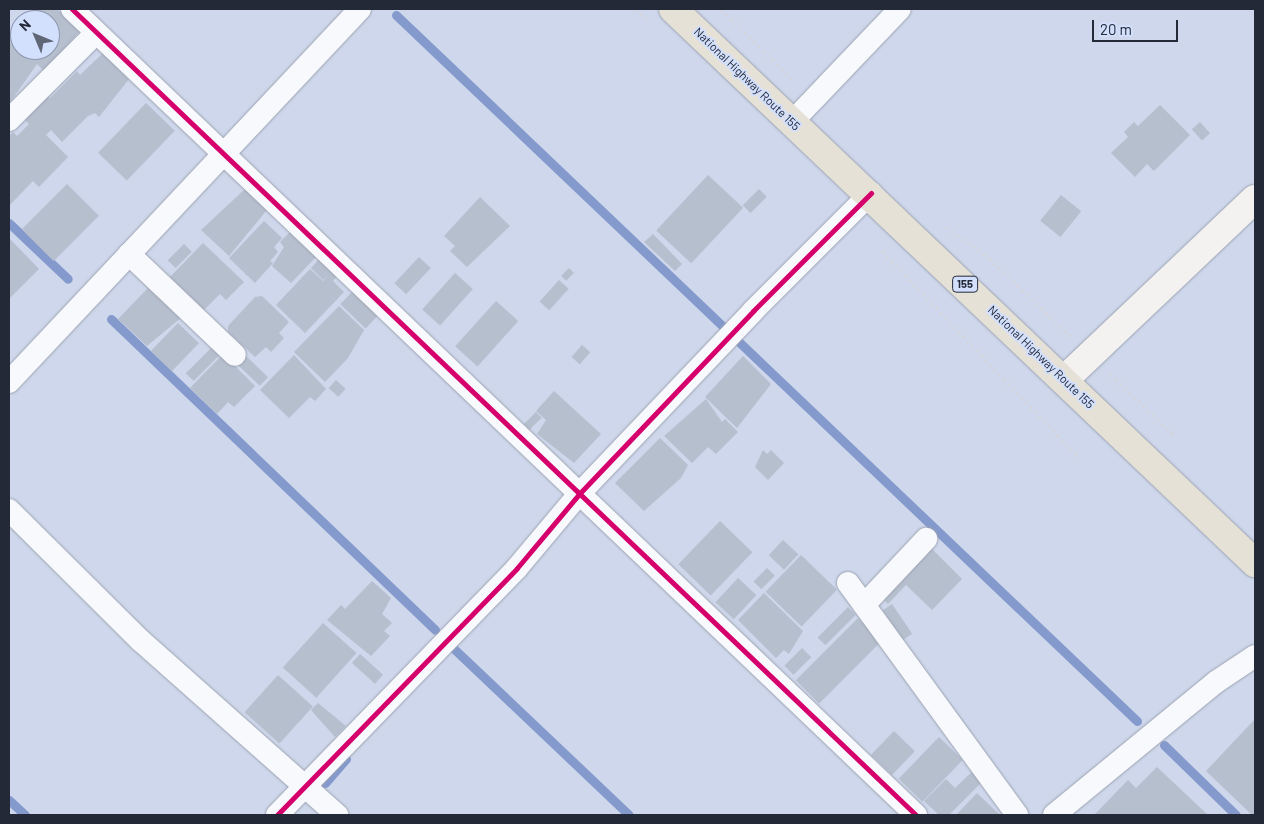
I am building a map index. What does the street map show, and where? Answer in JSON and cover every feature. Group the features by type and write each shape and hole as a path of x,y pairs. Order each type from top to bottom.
{"highway":[{"name":"National Highway Route 155","path":"673,9 792,122 871,193 1255,562"}],"street":[{"path":"72,9 222,156 916,815"},
{"path":"9,382 360,9"},
{"path":"792,122 900,9"},
{"path":"9,120 96,33"},
{"path":"277,815 517,568 579,494 871,193"},
{"path":"1064,380 1255,199"},
{"path":"129,254 235,355"},
{"path":"9,510 140,640 338,815"},
{"path":"864,605 926,539"},
{"path":"848,583 1017,815"},
{"path":"1054,815 1201,694 1255,656"}],"path":[{"path":"721,9 813,100"},
{"path":"941,222 989,258 1075,341"},
{"path":"1104,368 1176,438"}],"building":[{"path":"57,9 58,10 36,10"},
{"path":"60,12 80,31 60,53"},
{"path":"10,39 10,60 54,60 44,71 37,64 9,104"},
{"path":"103,53 129,79 99,117 95,113 88,116 62,142 51,130 46,135 68,157 39,187 33,181 9,206 9,136 13,132 17,136 29,124 23,118 47,95 50,98 77,71 80,75"},
{"path":"146,103 175,131 127,180 98,153"},
{"path":"1160,105 1190,135 1154,171 1147,164 1135,177 1111,153 1128,137 1124,132 1134,122 1138,126"},
{"path":"1200,122 1210,133 1202,141 1192,129"},
{"path":"708,175 743,208 691,263 656,231"},
{"path":"67,184 99,216 54,261 22,229"},
{"path":"245,189 267,210 229,256 201,230"},
{"path":"759,189 767,197 751,213 743,205"},
{"path":"1061,195 1081,211 1060,237 1040,221"},
{"path":"480,197 510,226 467,267 450,251 455,246 444,236"},
{"path":"264,221 282,238 274,247 278,252 270,261 273,263 255,283 229,258"},
{"path":"291,231 317,256 291,283 272,266 284,247 280,242"},
{"path":"653,234 682,264 675,271 644,242"},
{"path":"9,240 39,269 9,299"},
{"path":"203,243 244,282 226,300 220,294 204,310 170,277"},
{"path":"184,244 192,252 176,268 168,260"},
{"path":"322,256 340,273 333,281 344,292 305,333 276,305 310,269 323,281 328,276 323,280 311,268"},
{"path":"419,257 431,268 406,294 394,283"},
{"path":"569,268 574,273 566,281 561,276"},
{"path":"455,273 473,289 440,325 422,309"},
{"path":"559,280 569,289 549,310 540,302"},
{"path":"148,288 182,317 147,346 118,319"},
{"path":"355,289 380,313 366,328 340,304"},
{"path":"262,296 289,322 279,333 284,338 271,352 266,347 255,357 228,332 228,326 255,297"},
{"path":"496,301 518,321 477,366 455,346"},
{"path":"339,306 364,330 348,358 325,382 294,352"},
{"path":"178,323 199,343 172,371 151,351"},
{"path":"582,345 590,352 580,364 572,357"},
{"path":"212,347 220,355 194,381 186,373"},
{"path":"223,354 255,386 234,407 228,402 217,414 190,388"},
{"path":"245,355 268,377 260,386 237,364"},
{"path":"294,355 326,389 315,401 310,397 289,418 260,390"},
{"path":"743,356 771,384 737,428 705,397"},
{"path":"336,380 346,389 338,397 329,388"},
{"path":"554,391 601,434 574,463 537,434 546,420 536,411"},
{"path":"706,399 722,422 725,419 738,432 716,454 708,447 692,463 664,436"},
{"path":"536,412 542,418 530,430 524,424"},
{"path":"660,438 688,465 681,478 644,511 615,483"},
{"path":"763,450 767,454 771,450 784,463 768,480 755,467"},
{"path":"720,521 752,552 711,595 678,564"},
{"path":"783,540 798,554 784,570 769,555"},
{"path":"930,547 962,579 932,610 906,585 888,604 881,597"},
{"path":"801,555 837,590 802,626 766,592"},
{"path":"767,568 775,576 761,589 754,581"},
{"path":"738,578 756,595 734,619 715,602"},
{"path":"372,581 391,598 382,614 392,623 384,631 390,636 371,656 327,620 341,605 345,609"},
{"path":"764,593 803,631 789,654 784,650 776,658 738,620"},
{"path":"892,604 912,634 903,640 883,610"},
{"path":"848,607 856,615 825,645 818,637"},
{"path":"858,618 881,641 819,704 796,680"},
{"path":"323,623 356,653 316,698 283,668"},
{"path":"802,648 811,657 794,675 784,666"},
{"path":"360,654 383,675 375,684 352,663"},
{"path":"278,675 313,706 279,744 245,712"},
{"path":"318,703 346,726 335,737 311,710"},
{"path":"1255,719 1255,815 1252,815 1206,771"},
{"path":"894,731 915,751 892,775 871,755"},
{"path":"939,737 963,760 922,802 899,779"},
{"path":"1157,767 1208,815 1094,815 1128,780 1136,788"},
{"path":"973,771 983,781 949,815 939,815 924,801 946,779 955,788"},
{"path":"977,793 1000,815 956,815"}],"waterway":[{"path":"396,15 726,329"},
{"path":"9,223 68,279"},
{"path":"111,319 435,630"},
{"path":"738,341 1137,721"},
{"path":"451,646 629,815"},
{"path":"1164,745 1236,815"},
{"path":"325,783 346,759"},
{"path":"9,800 25,815"}],"cycle path":[{"path":"72,9 916,815"},
{"path":"277,815 517,568 579,494 753,311 871,193"}]}
